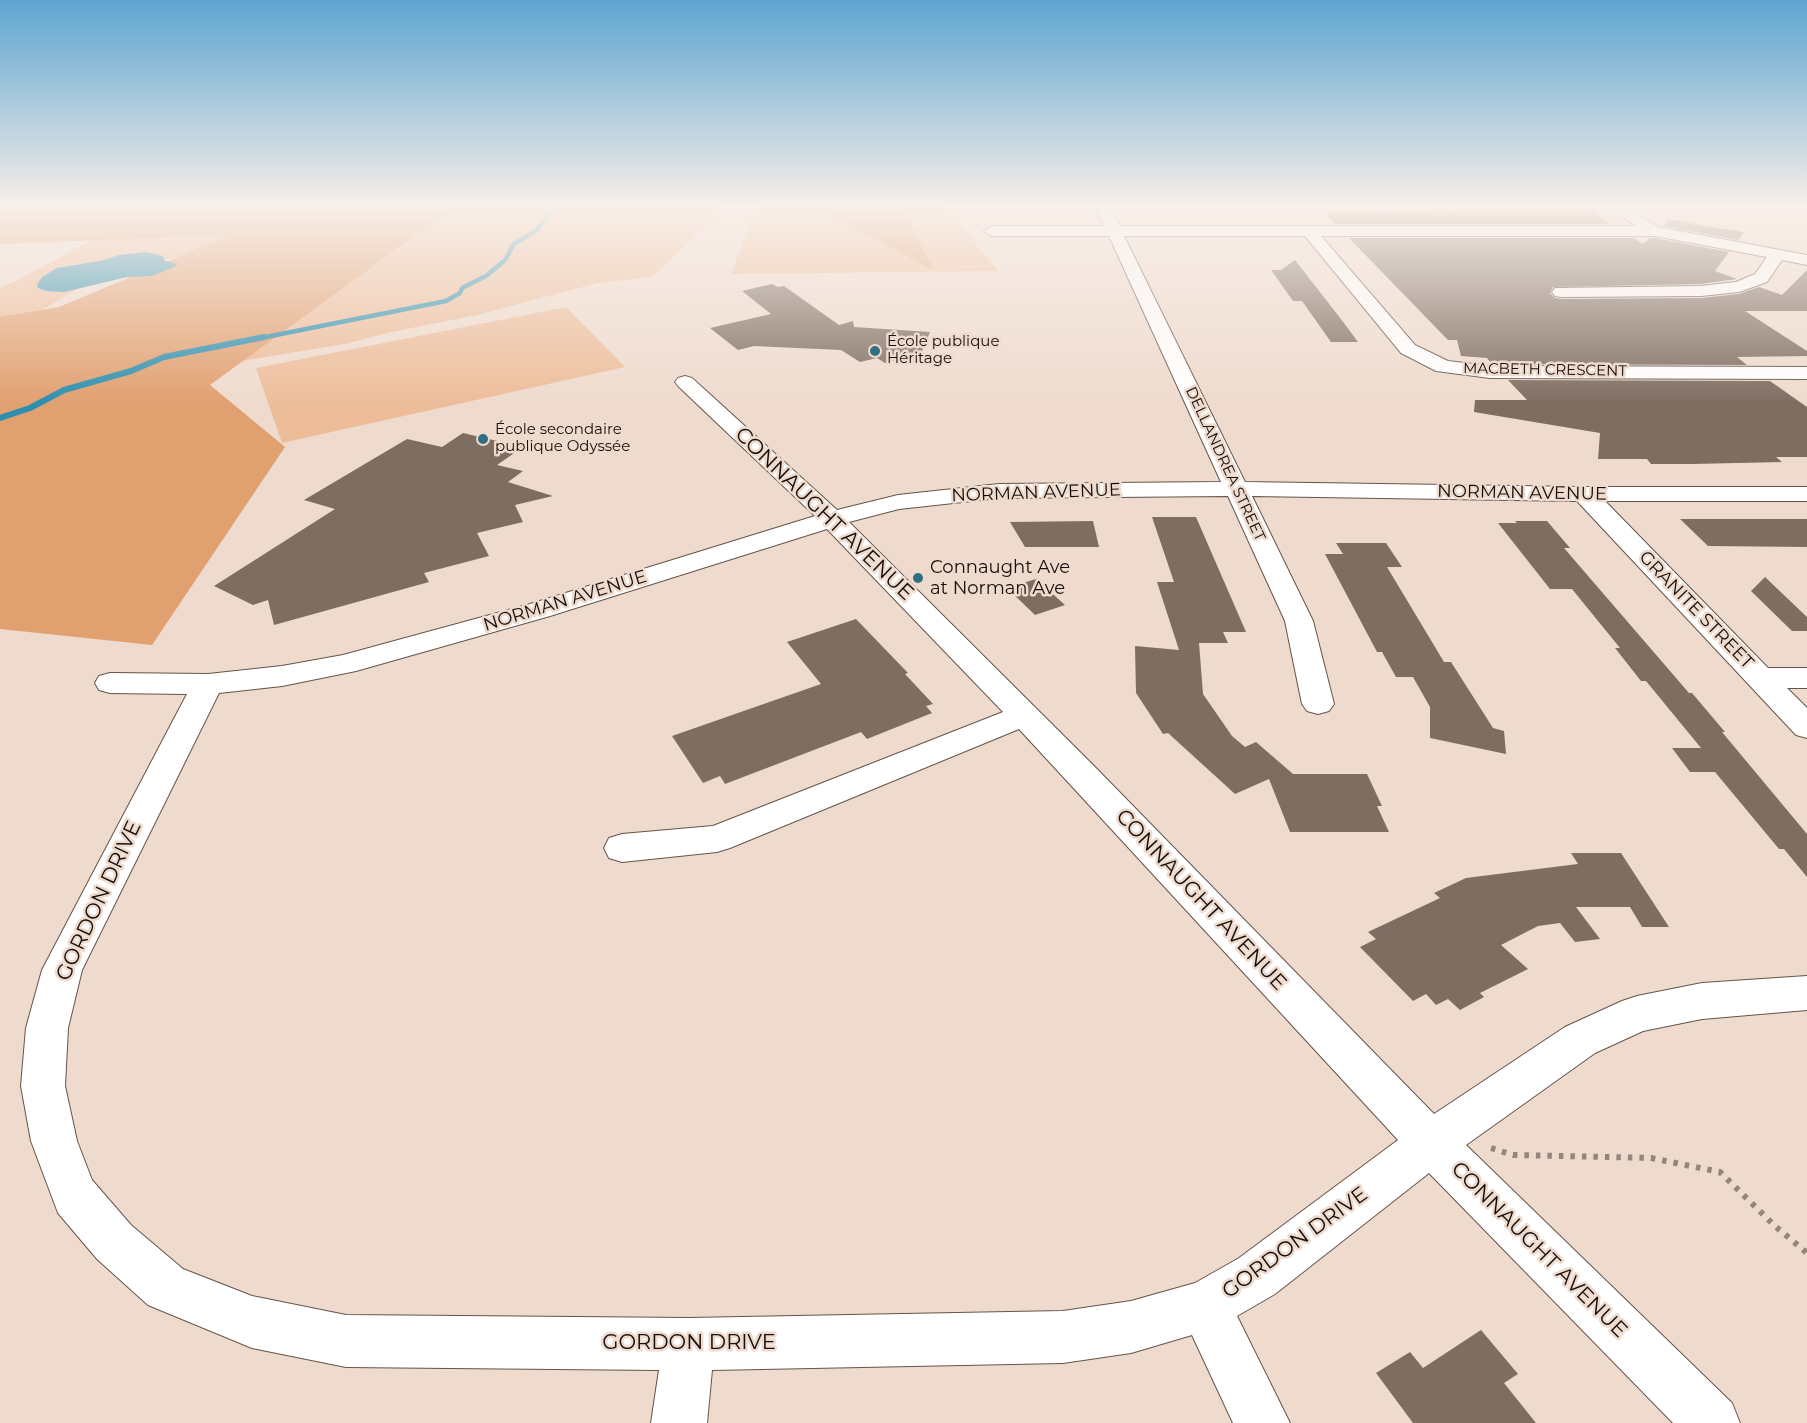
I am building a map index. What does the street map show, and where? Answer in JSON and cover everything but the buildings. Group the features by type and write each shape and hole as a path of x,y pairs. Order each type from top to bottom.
{"street":[{"name":"DELLANDREA STREET","path":"1133,271 1299,621 1318,704"},
{"name":"MACBETH CRESCENT","path":"1343,271 1408,349 1443,367 1490,372 1807,373"},
{"path":"1562,292 1701,291 1739,287 1761,278 1766,271"},
{"name":"CONNAUGHT AVENUE","path":"686,382 832,519 1438,1138 1712,1423"},
{"name":"NORMAN AVENUE","path":"110,683 208,684 282,676 345,664 540,610 832,519 898,502 968,493 1238,489 1584,494 1807,494"},
{"name":"GRANITE STREET","path":"1584,494 1807,727"},
{"path":"1761,678 1807,678"},
{"name":"GORDON DRIVE","path":"208,684 184,727 62,970 46,1028 43,1086 54,1141 75,1196 114,1242 166,1287 252,1322 346,1341 689,1344 992,1340 1063,1336 1131,1328 1205,1306 1257,1276 1438,1138 1580,1040 1636,1014 1702,1001 1807,993"},
{"path":"622,848 717,839 1024,715"},
{"path":"1205,1306 1262,1423"},
{"path":"679,1423 689,1344"}],"path":[{"path":"1438,1138 1513,1155 1651,1158 1720,1172 1775,1226 1807,1253"}],"shaded area":[{"path":"34,271 117,271 87,283 2,334 149,271 658,271 652,277 597,283 477,315 391,332 345,344 211,366 0,444 0,287"},
{"path":"144,271 366,271 210,385 285,447 152,645 0,629 0,317 59,307"},
{"path":"732,271 962,271 731,274"},
{"path":"566,307 625,367 282,443 256,368"}],"water":[{"path":"51,271 163,271 152,276 127,277 64,292 38,288 37,285 42,277"}],"waterway":[{"path":"256,339 446,301 460,293 462,288 491,271"},
{"path":"0,418 30,408 64,390 131,371 164,357 264,337"}],"place":[{"name":"École publique Héritage","path":"875,351"},
{"name":"École secondaire publique Odyssée","path":"483,439"},
{"name":"Connaught Ave at Norman Ave","path":"918,578"}]}
